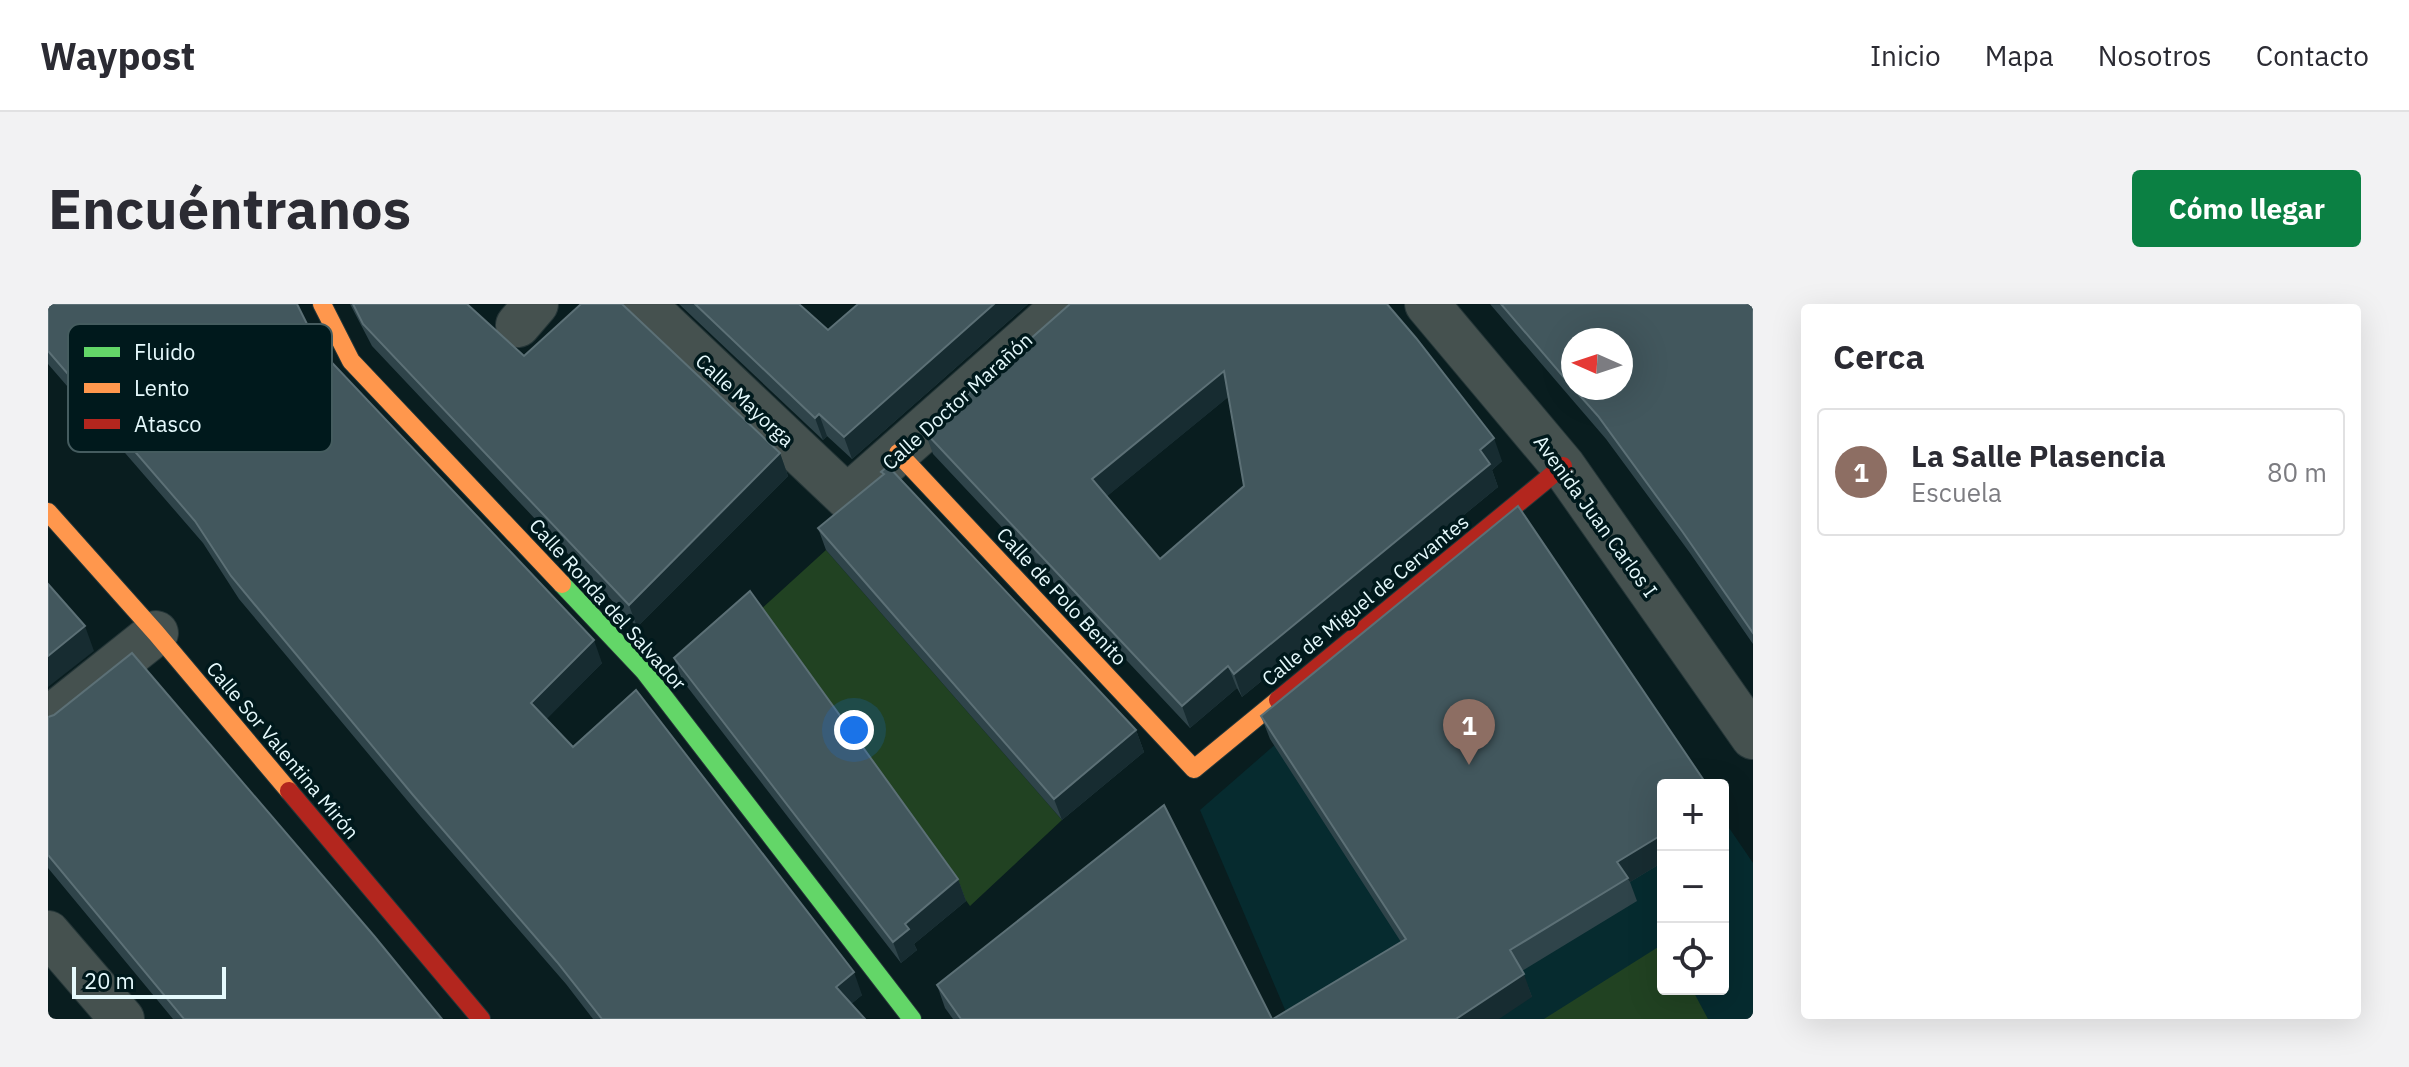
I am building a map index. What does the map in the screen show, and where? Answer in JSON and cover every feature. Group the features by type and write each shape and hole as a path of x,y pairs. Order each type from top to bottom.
{"street":[{"name":"Calle Ronda del Salvador","path":"322,304 351,361 644,671 912,1019"},
{"name":"Calle Mayorga","path":"643,304 847,497"},
{"name":"Calle Doctor Marañón","path":"847,497 1066,304"},
{"name":"Avenida Juan Carlos I","path":"1427,304 1563,466 1753,737"},
{"name":"Calle de Polo Benito","path":"898,453 1194,769"},
{"name":"Calle de Miguel de Cervantes","path":"1194,769 1563,466"},
{"name":"Calle Sor Valentina Mirón","path":"48,512 156,633 481,1019"},
{"path":"48,719 156,633"},
{"path":"48,933 122,1019"}],"shaded area":[{"path":"1525,527 1660,779 1657,779 1657,995 1729,995 1729,828 1753,863 1753,1019 1289,1019 1200,810"}],"green space":[{"path":"826,550 1062,820 970,906 758,612"},
{"path":"1657,948 1657,995 1695,995 1708,1019 1544,1019"}],"building":[{"path":"48,304 297,304 307,324 68,324 68,374 48,351"},
{"path":"353,304 467,304 524,356 581,304 622,304 780,453 629,605 363,324"},
{"path":"695,304 799,304 828,330 858,304 994,304 844,437 819,414 815,418"},
{"path":"1070,304 1387,304 1494,438 1480,450 1490,464 1234,674 1228,666 1182,706 925,432","holes":["1224,371 1244,486 1160,559 1092,479"]},
{"path":"1501,304 1753,304 1753,633 1682,531 1584,400 1633,400 1633,328 1561,328 1561,374"},
{"path":"332,363 594,640 531,703 573,747 636,690 854,972 836,987 865,1019 602,1019 231,576 195,521 135,452 332,452"},
{"path":"888,466 1136,730 1054,799 818,528 884,474 881,472"},
{"path":"1518,506 1703,779 1657,779 1657,838 1617,862 1628,878 1510,950 1524,974 1456,1019 1273,1019 1406,939 1261,716"},
{"path":"48,584 85,626 48,656"},
{"path":"750,591 958,879 905,924 909,929 893,942 674,658"},
{"path":"132,653 442,1019 184,1019 48,855 48,717"},
{"path":"1164,805 1272,1019 961,1019 937,985"}],"traffic: fast":[{"path":"562,584 644,671 912,1019"}],"traffic: slow":[{"path":"322,304 351,361 562,584"},
{"path":"898,453 1194,769 1278,700"},
{"path":"48,512 156,633 289,791"}],"traffic: jam":[{"path":"1278,700 1563,466"},
{"path":"289,791 481,1019"}],"place":[{"name":"La Salle Plasencia","path":"1469,765"}]}
